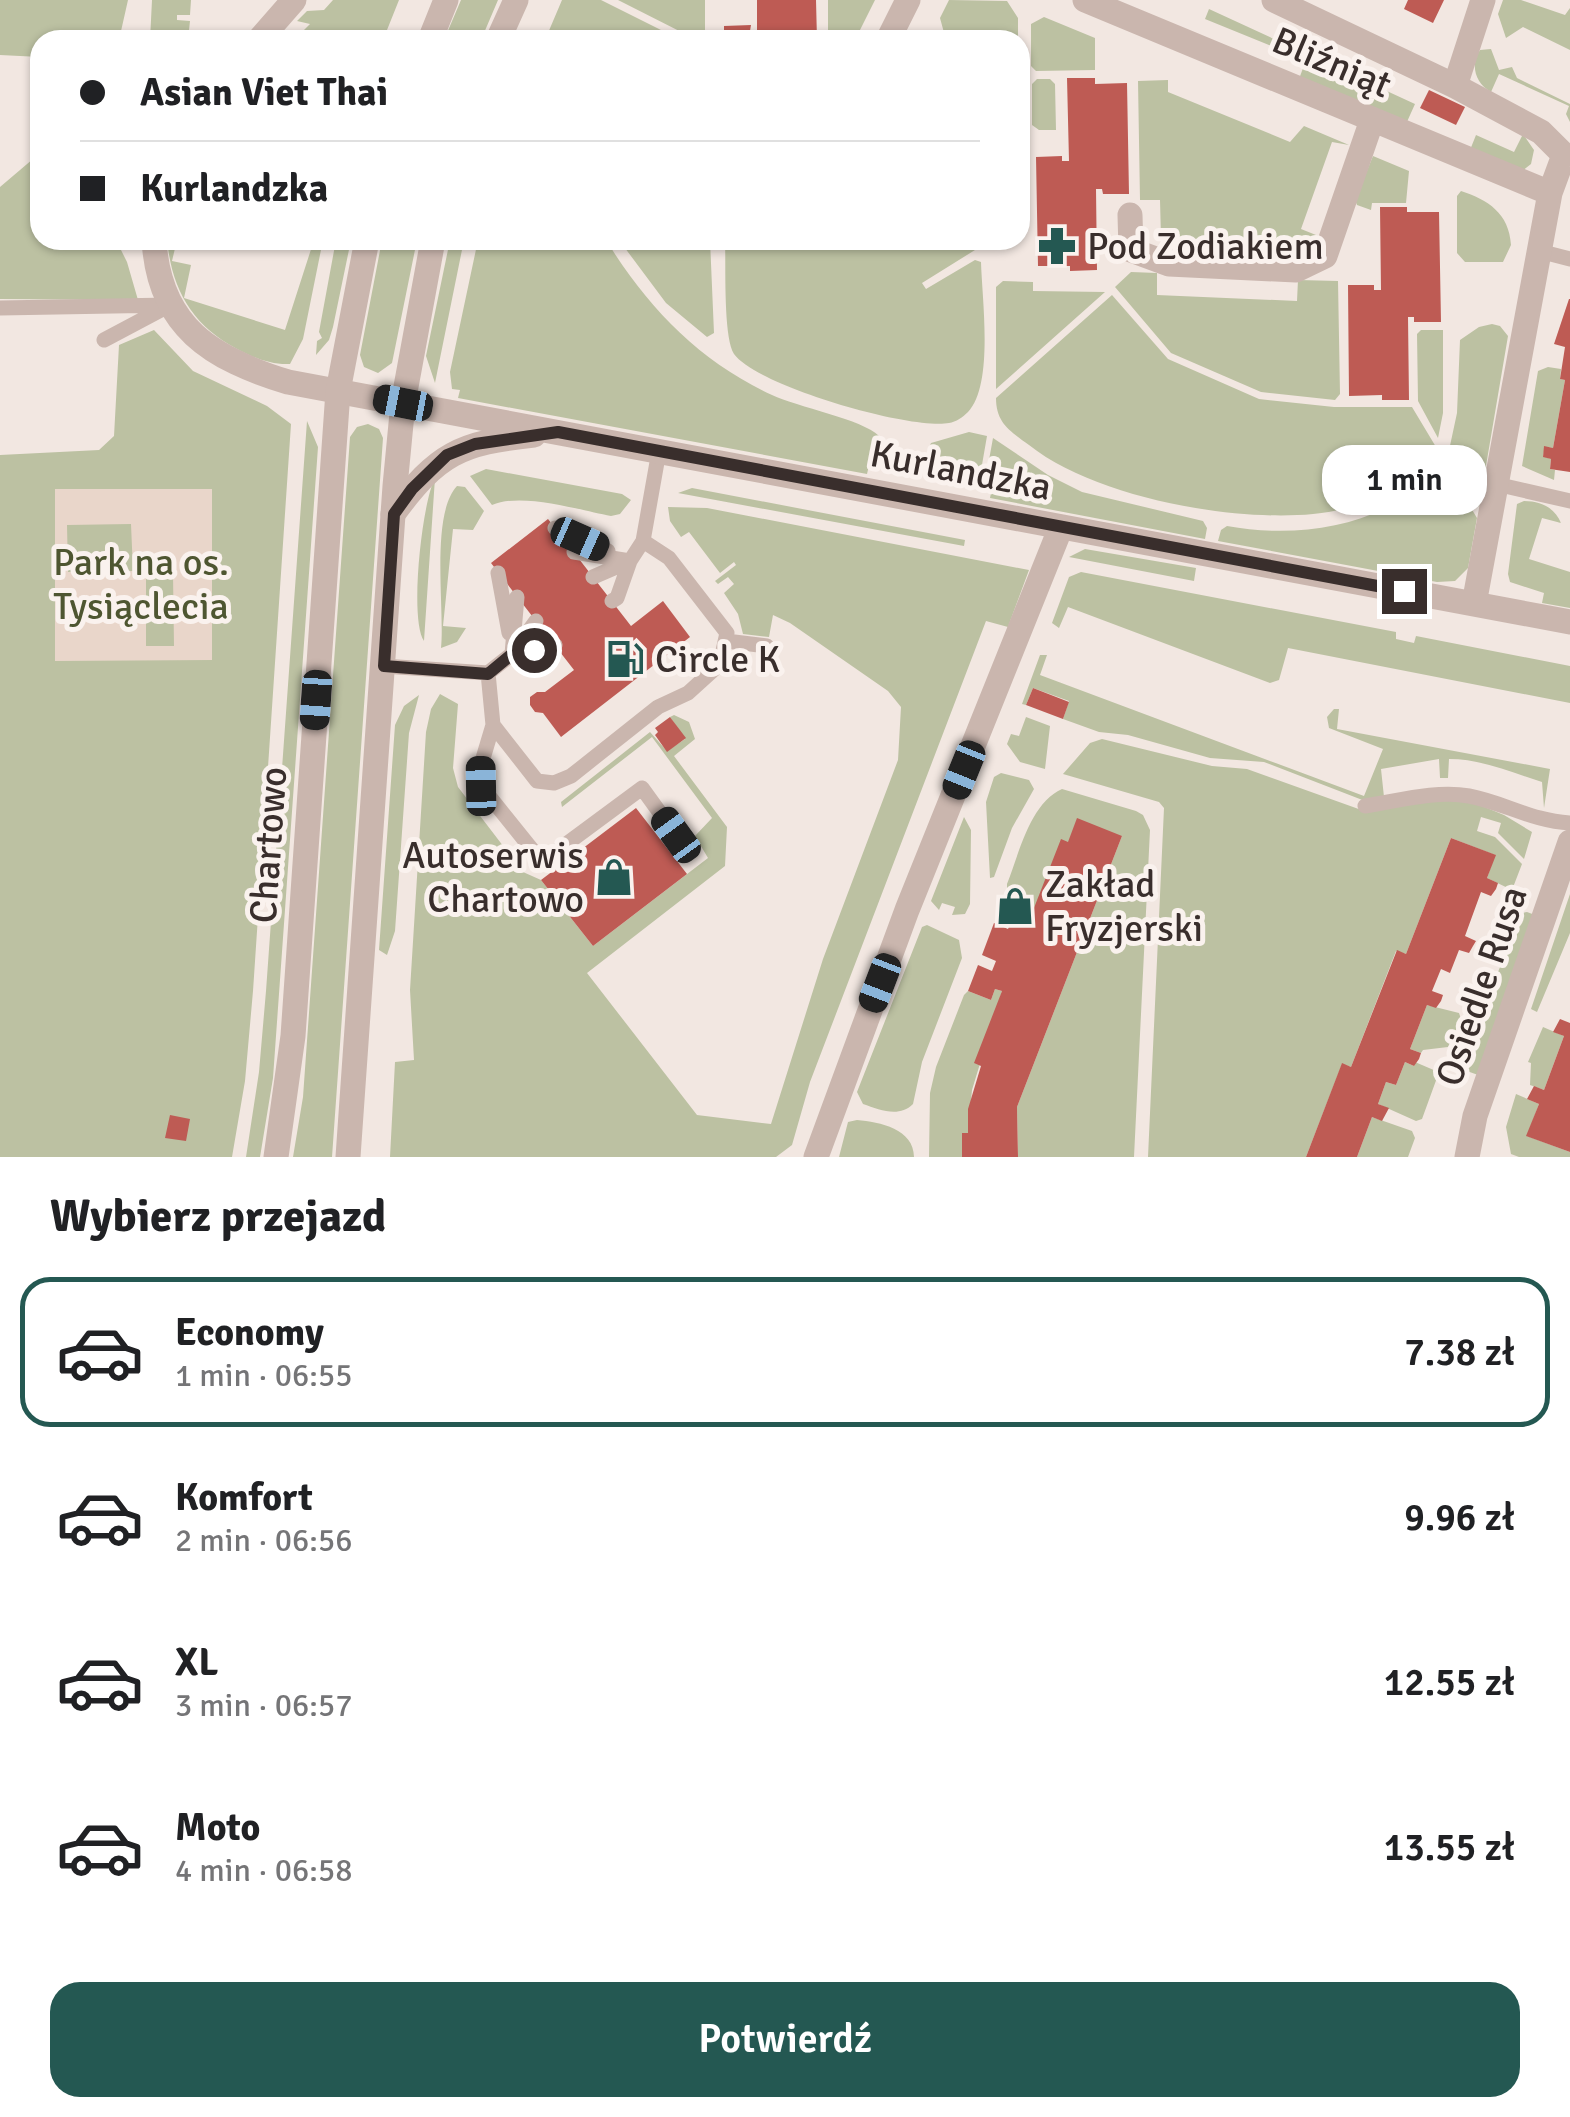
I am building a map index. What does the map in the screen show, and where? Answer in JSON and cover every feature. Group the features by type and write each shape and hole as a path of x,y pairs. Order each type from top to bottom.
{"street":[{"path":"268,30 294,0"},
{"path":"434,30 446,0"},
{"path":"502,30 516,0"},
{"path":"893,30 908,0"},
{"name":"Bliźniąt","path":"1274,0 1455,86 1541,132 1567,154 1550,192 1474,604"},
{"path":"1455,86 1483,0"},
{"name":"Bliźniąt","path":"1098,2 1550,192"},
{"path":"1130,216 1132,250 1169,264 1296,270 1325,256 1372,120"},
{"path":"155,250 159,277 170,305"},
{"name":"Chartowo","path":"276,1157 292,1036 338,392 365,250"},
{"path":"348,1157 403,403 431,250"},
{"name":"Kurlandzka","path":"170,305 202,343 220,357 288,382 1570,622"},
{"path":"394,514 412,489 447,455 475,444 558,432"},
{"path":"816,1157 907,910 1061,527"},
{"name":"Osiedle Rusa","path":"1467,1157 1475,1116 1570,842"}],"lane":[{"path":"1539,251 1570,259"},
{"path":"0,308 170,305"},
{"path":"104,340 170,305"},
{"path":"612,601 618,598 630,561 643,541 659,451"},
{"path":"1496,484 1570,502"},
{"path":"554,528 630,561"},
{"path":"493,726 537,781 554,783 570,776 658,707 688,693 720,664 727,633 669,558 643,541"},
{"path":"574,552 630,561"},
{"path":"593,577 630,561"},
{"path":"498,572 512,654"},
{"path":"512,654 517,597"},
{"path":"384,666 488,674 512,654 536,621"},
{"path":"726,641 767,646"},
{"path":"512,654 555,645"},
{"path":"488,674 493,726 480,765 481,786 542,862 642,788 676,835"},
{"path":"1366,806 1457,794 1542,821 1570,823"}],"green space":[{"path":"0,0 128,0 121,30 30,30 30,56 0,55"},
{"path":"152,0 191,0 190,15 177,15 177,20 190,21 189,30 150,30"},
{"path":"333,0 399,0 387,30 304,30 310,24 297,21 307,11 324,10"},
{"path":"461,0 498,0 485,30 448,30"},
{"path":"562,0 601,0 661,30 549,30"},
{"path":"618,0 705,0 705,30 677,30"},
{"path":"828,0 875,0 860,30 828,30"},
{"path":"949,0 1007,1 1018,18 1018,30 943,30 940,18"},
{"path":"1503,0 1521,0 1565,15 1570,8 1570,50 1523,27 1506,38 1498,14"},
{"path":"1209,9 1415,104 1406,124 1299,79 1306,60 1205,19"},
{"path":"1044,17 1095,38 1095,70 1036,71 1031,66 1031,24"},
{"path":"1491,49 1499,70 1512,67 1517,78 1570,104 1570,122 1566,114 1569,106 1499,74 1491,92 1486,88 1478,79 1475,62 1480,50"},
{"path":"1037,79 1050,79 1055,84 1056,130 1039,130 1032,125 1032,84"},
{"path":"1168,80 1168,92 1290,142 1304,126 1349,145 1332,142 1301,229 1321,237 1316,245 1161,238 1160,200 1140,200 1138,81"},
{"path":"1523,134 1534,150 1531,164 1522,171 1470,150 1476,135 1514,152"},
{"path":"1373,156 1409,171 1406,203 1372,203 1371,210 1357,205 1355,200"},
{"path":"30,162 30,250 121,250 138,300 0,299 0,187"},
{"path":"1461,191 1495,209 1506,224 1511,245 1503,262 1465,262 1457,253 1457,196"},
{"path":"169,250 175,250 172,261 191,265 184,298 285,330 311,250 321,250 303,339 290,364 250,355 208,329 196,317 187,304 179,290"},
{"path":"334,250 349,250 329,340 316,355 317,341 322,338 319,332"},
{"path":"380,250 415,250 392,363 378,373 364,367 360,355"},
{"path":"448,250 462,250 435,383 426,356"},
{"path":"476,250 612,250 658,310 698,349 772,395 871,430 883,442 890,465 870,461 867,474 458,398 460,390 452,389 450,372"},
{"path":"626,250 710,250 714,333 707,337 666,303"},
{"path":"725,250 975,250 922,283 926,289 975,260 981,262 984,362 976,399 959,419 930,423 870,413 802,392 748,366 734,354 726,299"},
{"path":"1131,272 1157,273 1157,295 1297,301 1298,280 1338,281 1340,394 1335,400 1261,392 1171,353 1115,287"},
{"path":"1003,281 1033,282 1033,291 1105,292 996,389 996,287"},
{"path":"1112,295 1168,359 1259,399 1334,407 1412,407 1436,447 1414,475 1383,495 1348,508 1313,514 1243,514 1204,509 1126,492 1089,479 1010,431 998,414 996,398"},
{"path":"1500,326 1508,336 1479,507 1448,455 1457,413 1460,340 1479,327"},
{"name":"Park na os. Tysiąclecia","path":"154,330 193,371 267,406 291,424 253,991 245,1081 232,1157 0,1157 0,455 99,450 114,436 119,345"},
{"path":"1421,330 1443,330 1443,413 1438,438 1418,401 1417,334"},
{"path":"1548,367 1561,369 1560,379 1565,380 1553,448 1545,447 1543,456 1551,459 1554,480 1522,466 1538,371"},
{"path":"307,421 318,447 273,1078 260,1157 246,1157 266,991"},
{"path":"368,424 379,429 383,438 332,1157 293,1157 303,1097 350,437 357,427"},
{"path":"969,432 987,436 979,482 928,472 926,454 931,443"},
{"path":"993,438 1048,475 1082,492 1203,521 1207,528 1205,539 990,498 992,488 985,482"},
{"path":"1444,463 1477,518 1468,568 1455,581 1437,582 1218,541 1221,530 1227,526 1286,531 1316,529 1373,514 1423,484"},
{"path":"486,469 622,494 631,500 620,514 611,516 534,501 492,505 470,476"},
{"path":"435,478 424,641 417,587 426,511"},
{"path":"457,486 465,487 484,511 473,530 453,529 443,626 466,628 457,642 441,648 441,540 449,500"},
{"path":"692,488 965,540 964,546 678,493"},
{"path":"1524,501 1547,506 1561,523 1542,518 1529,559 1570,572 1570,608 1542,603 1544,593 1510,582 1517,504"},
{"path":"668,507 707,508 1029,570 1008,627 986,621 810,1082 792,1145 776,1157 390,1157 395,1062 414,1060 410,990 426,732 431,709 440,694 458,704 453,768 458,787 523,872 541,880 593,946 708,858 695,836 712,818 652,737 562,807 561,802 650,732 667,751 685,739 670,717 689,722 695,739 674,756 727,827 725,866 587,973 697,1115 771,1124 823,959 898,760 901,707 888,691 773,615 769,637 743,634 738,614 724,593 734,584 728,577 718,584 715,581 736,565 734,562 720,573 689,532 681,537 670,521"},
{"path":"1085,549 1196,568 1194,581 1069,557"},
{"path":"1081,572 1396,632 1396,639 1414,643 1416,636 1570,666 1570,703 1288,648 1279,680 1270,683 1068,607 1059,628 1052,623 1069,577"},
{"path":"1040,655 1047,655 1040,675 1364,796 1383,749 1329,728 1327,717 1334,709 1339,709 1337,729 1550,769 1544,808 1542,782 1473,761 1449,759 1448,778 1440,778 1439,759 1381,769 1384,797 1365,801 1264,762 1210,758 1128,735 1099,732 1063,719 1069,701 1033,688 1026,705 1022,704"},
{"path":"419,695 409,733 395,931 387,955 379,950 395,725 404,706"},
{"path":"1026,717 1050,726 1045,769 1020,762 1007,744 1011,734 1019,736"},
{"path":"1102,739 1212,766 1247,769 1367,812 1430,801 1470,801 1532,832 1524,859 1498,833 1501,823 1481,817 1477,831 1495,837 1522,864 1512,890 1487,878 1495,855 1451,838 1406,954 1396,951 1351,1067 1342,1064 1306,1157 1148,1157 1164,808 1159,802 1063,774 1090,743"},
{"path":"1001,773 1029,780 1034,789 1012,828 994,877 990,878 986,802 994,777"},
{"path":"1062,789 1136,811 1143,815 1150,830 1134,1157 1018,1157 1017,1107 1122,836 1068,842 1032,913 1026,910 1030,898 1007,889 1007,884 1034,817"},
{"path":"964,817 971,830 970,904 965,914 952,915 955,907 942,903 939,910 931,901"},
{"path":"1570,894 1570,933 1537,1012 1531,1009"},
{"path":"1522,913 1535,915 1481,1076 1464,1070 1461,1063"},
{"path":"927,925 959,940 962,958 922,1062 913,1104 902,1111 883,1110 863,1104 857,1092 922,927"},
{"path":"995,989 1002,991 972,1090 968,1133 962,1134 962,1157 929,1157 930,1093 964,995 968,991 991,1000"},
{"path":"1427,1005 1459,1013 1461,1019 1448,1047 1421,1053 1410,1049"},
{"path":"1543,1027 1564,1036 1544,1090 1530,1085 1528,1062"},
{"path":"1405,1062 1414,1066 1415,1062 1438,1075 1422,1119 1416,1121 1378,1104 1386,1082 1396,1085"},
{"path":"1516,1094 1539,1104 1527,1136 1570,1152 1570,1157 1511,1154 1506,1127"},
{"path":"1372,1117 1412,1131 1415,1138 1408,1157 1357,1157"},
{"path":"848,1122 885,1125 902,1134 914,1157 839,1157"}],"shaded area":[{"path":"55,489 212,489 212,660 55,661","holes":["131,524 133,571 68,572 67,525","146,574 173,574 174,646 146,646"]}],"building":[{"path":"757,0 816,0 817,30 757,30"},
{"path":"1408,0 1444,0 1433,23 1404,9"},
{"path":"751,25 750,30 724,30 724,26"},
{"path":"1067,78 1095,78 1095,84 1127,83 1129,194 1103,194 1102,189 1096,189 1097,270 1038,266 1036,157 1062,156 1062,161 1069,161"},
{"path":"1429,90 1465,107 1456,125 1420,108"},
{"path":"1380,207 1439,212 1441,322 1414,322 1414,317 1408,317 1409,400 1382,400 1382,395 1349,396 1348,285 1374,285 1374,290 1381,290"},
{"path":"1569,299 1570,472 1550,469 1551,459 1543,457 1544,446 1553,448 1565,380 1560,379 1565,347 1554,344"},
{"path":"548,519 631,626 663,601 690,637 561,737 543,713 535,712 530,697 545,692 574,670 491,563"},
{"path":"1033,688 1069,702 1063,719 1026,705"},
{"path":"670,717 686,738 667,752 655,735 655,728"},
{"name":"Autoserwis Chartowo","path":"636,808 687,874 593,946 541,880"},
{"path":"1077,818 1122,836 1017,1107 1018,1157 962,1157 962,1133 968,1133 968,1109 981,1066 974,1063 1002,991 995,989 991,1000 968,991 978,965 992,971 996,961 982,955 994,923 1008,929 1012,920 998,914 1007,889 1031,898 1026,910 1032,913 1061,839 1068,842"},
{"path":"1451,838 1496,855 1487,878 1498,883 1496,889 1491,896 1481,892 1465,936 1476,941 1469,953 1459,950 1450,973 1441,969 1432,991 1443,995 1441,1001 1436,1008 1427,1005 1410,1049 1421,1053 1419,1059 1414,1066 1405,1062 1396,1085 1386,1082 1378,1104 1389,1108 1382,1121 1372,1117 1357,1157 1306,1157 1342,1063 1351,1067 1397,950 1406,954"},
{"path":"1560,1019 1570,1023 1570,1152 1526,1136 1539,1104 1527,1099 1534,1086 1544,1090 1564,1036 1553,1032"},
{"path":"170,1115 190,1119 186,1141 165,1138"}],"place":[{"name":"Pod Zodiakiem","path":"1057,246"},
{"name":"Circle K","path":"625,659"},
{"name":"Autoserwis Chartowo","path":"614,877"},
{"name":"Zakład Fryzjerski","path":"1015,906"}],"route":[{"path":"534,650 512,654 488,674 384,666 394,514 412,489 447,455 475,444 558,432 1404,591"}]}
